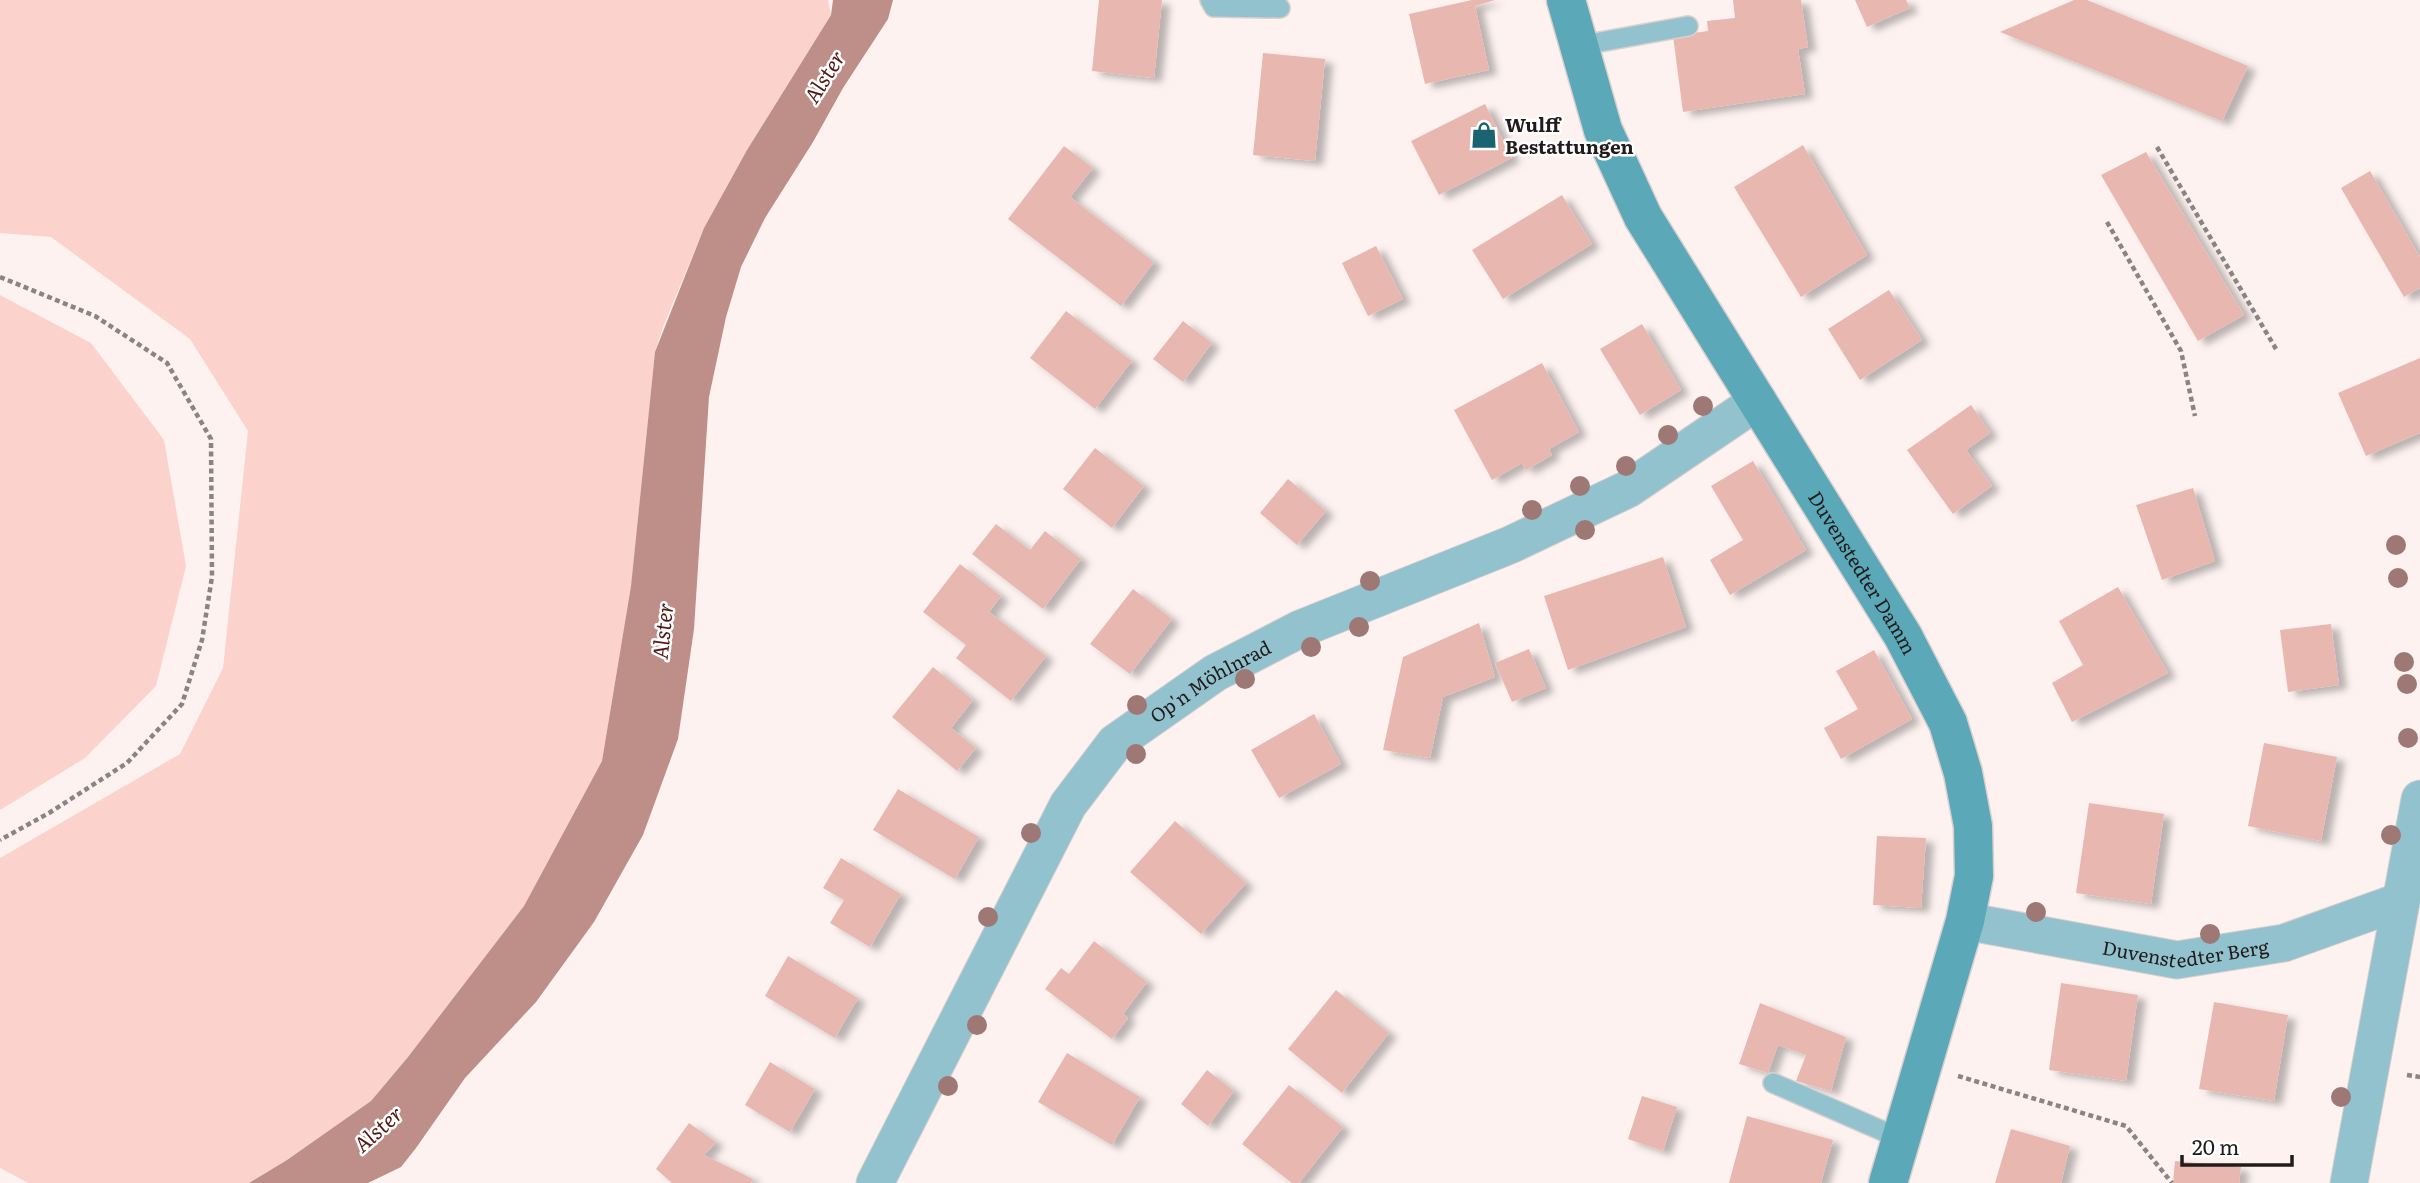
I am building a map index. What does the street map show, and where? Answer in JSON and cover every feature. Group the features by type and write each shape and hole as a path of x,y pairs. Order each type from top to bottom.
{"street":[{"name":"Duvenstedter Damm","path":"1566,0 1603,130 1643,217 1903,636 1948,723 1964,773 1973,826 1974,876 1965,921 1888,1183"},
{"name":"Op'n Möhlnrad","path":"875,1183 1068,805 1115,743 1215,673 1300,629 1510,545 1628,489 1758,401"},
{"path":"2349,1183 2420,799"},
{"name":"Duvenstedter Berg","path":"1965,921 2177,960 2284,943 2401,901"}],"lane":[{"path":"1210,0 1214,6 1280,8"},
{"path":"1578,46 1688,26"},
{"path":"1773,1083 1901,1139"}],"path":[{"path":"2157,146 2276,348"},
{"path":"2107,222 2181,351 2195,415"},
{"path":"0,277 95,316 167,363 211,439 212,577 202,640 182,704 127,763 50,813 0,840"},
{"path":"1924,1065 2126,1126 2172,1183"}],"shaded area":[{"path":"0,0 828,0 831,15 747,150 704,228 655,352 631,586 602,761 524,906 408,1057 371,1101 287,1160 249,1183 28,1183 0,1168 0,858 180,754 223,668 248,431 190,339 51,237 0,233"},
{"path":"0,295 91,343 164,440 186,566 156,686 85,758 0,810"}],"water":[{"name":"Alster","path":"833,0 893,0 888,19 765,218 741,267 726,317 709,397 694,629 678,739 643,835 594,922 536,1002 465,1078 401,1167 368,1183 249,1183 287,1160 371,1101 408,1057 524,906 602,761 631,586 655,352 704,228 747,150 831,15"}],"building":[{"path":"1099,0 1162,0 1154,78 1092,71"},
{"path":"1472,0 1495,0 1475,6 1489,70 1425,84 1409,14"},
{"path":"1733,0 1801,0 1808,47 1798,49 1805,94 1683,112 1673,36 1708,31 1707,21 1735,18"},
{"path":"1855,0 1906,0 1910,8 1867,27"},
{"path":"2074,0 2087,0 2248,66 2222,121 2000,32"},
{"path":"1263,53 1325,59 1315,161 1253,155"},
{"path":"1485,104 1512,158 1439,195 1411,141"},
{"path":"1803,145 1867,255 1801,297 1734,187"},
{"path":"1064,146 1093,168 1070,197 1154,262 1121,306 1008,219"},
{"path":"2146,152 2244,315 2198,341 2101,175"},
{"path":"2370,171 2420,257 2420,288 2404,297 2341,188"},
{"path":"1562,195 1592,244 1503,299 1472,250"},
{"path":"1376,246 1403,299 1368,316 1342,263"},
{"path":"1889,290 1922,340 1860,380 1828,329"},
{"path":"1066,311 1132,361 1095,409 1030,358"},
{"path":"1183,321 1212,343 1183,382 1153,359"},
{"path":"1642,324 1681,390 1640,415 1600,349"},
{"path":"2420,358 2420,433 2366,456 2338,393"},
{"path":"1542,363 1579,432 1549,449 1552,455 1526,470 1522,463 1492,480 1454,410"},
{"path":"1971,405 1990,433 1966,450 1992,486 1953,514 1907,450"},
{"path":"1095,448 1144,486 1112,528 1063,489"},
{"path":"1753,461 1806,550 1730,595 1710,560 1743,540 1711,486"},
{"path":"1288,479 1326,511 1297,545 1260,513"},
{"path":"2193,488 2215,561 2162,580 2136,505"},
{"path":"996,524 1030,550 1045,531 1081,559 1043,609 972,554"},
{"path":"1663,557 1686,627 1568,670 1544,596"},
{"path":"960,564 1001,596 989,612 1046,656 1011,701 956,658 966,645 923,612"},
{"path":"2118,587 2168,673 2072,722 2052,683 2083,665 2059,621"},
{"path":"1133,589 1172,619 1130,674 1090,644"},
{"path":"1479,623 1495,677 1443,697 1430,758 1383,750 1403,657"},
{"path":"2331,624 2339,685 2288,692 2280,630"},
{"path":"1529,649 1546,688 1512,702 1495,663"},
{"path":"1874,650 1912,719 1841,759 1824,728 1858,709 1836,671"},
{"path":"933,667 973,700 951,728 976,748 957,771 892,717"},
{"path":"1314,714 1341,764 1279,798 1251,750"},
{"path":"2264,743 2337,757 2321,841 2248,826"},
{"path":"898,789 979,837 955,879 873,830"},
{"path":"2089,803 2164,814 2151,904 2076,893"},
{"path":"1175,821 1246,883 1201,934 1130,872"},
{"path":"1877,836 1926,838 1921,908 1873,905"},
{"path":"841,858 901,894 870,947 830,923 844,900 823,888"},
{"path":"1094,941 1147,982 1123,1014 1128,1018 1112,1039 1045,989 1061,968 1069,974"},
{"path":"788,956 858,998 835,1038 765,996"},
{"path":"2061,983 2138,995 2126,1081 2049,1070"},
{"path":"1336,990 1389,1033 1342,1093 1288,1049"},
{"path":"2214,1002 2288,1015 2274,1101 2199,1089"},
{"path":"1760,1003 1846,1037 1831,1091 1796,1081 1806,1055 1778,1045 1768,1073 1739,1064"},
{"path":"1067,1053 1140,1097 1112,1145 1038,1102"},
{"path":"770,1062 815,1089 790,1132 745,1105"},
{"path":"1207,1070 1234,1091 1208,1126 1181,1104"},
{"path":"1289,1085 1343,1127 1299,1183 1292,1183 1242,1144"},
{"path":"1642,1096 1677,1107 1663,1151 1628,1139"},
{"path":"1747,1116 1833,1140 1821,1183 1729,1183"},
{"path":"689,1123 716,1142 704,1155 753,1179 751,1183 672,1183 656,1169"},
{"path":"2011,1129 2070,1146 2061,1183 1995,1183"},
{"path":"2175,1161 2241,1167 2239,1183 2173,1183"}],"place":[{"name":"Wulff Bestattungen","path":"1484,135"}]}
